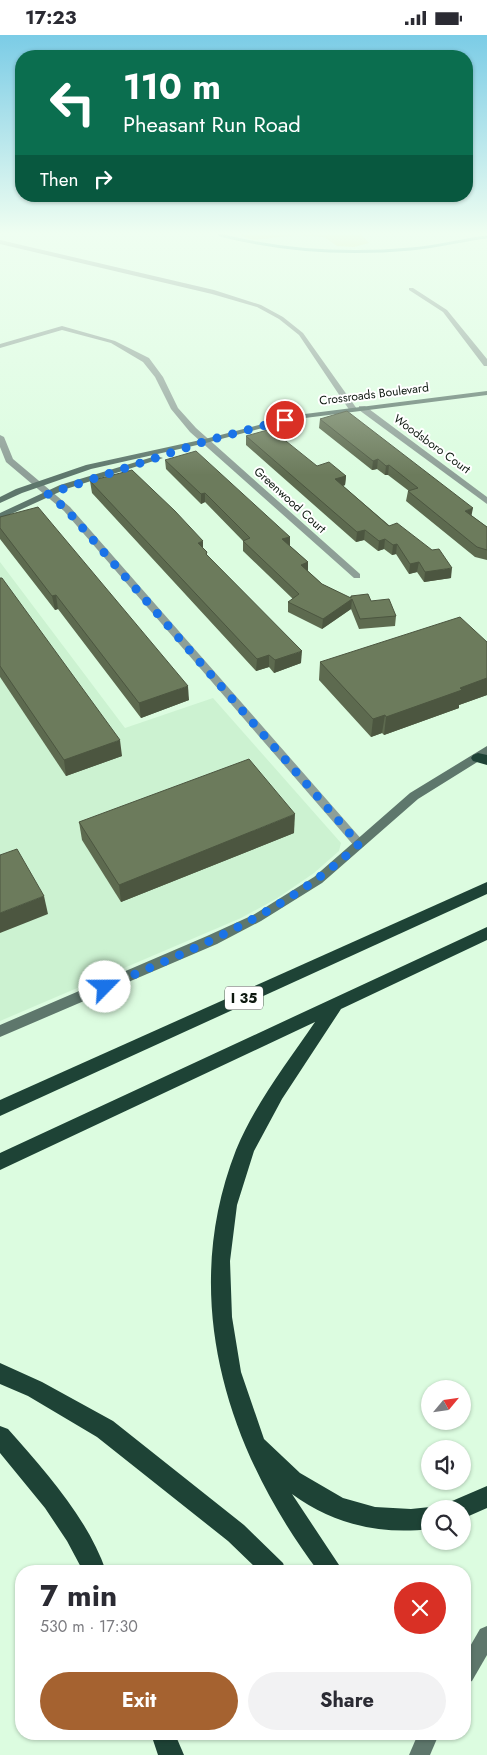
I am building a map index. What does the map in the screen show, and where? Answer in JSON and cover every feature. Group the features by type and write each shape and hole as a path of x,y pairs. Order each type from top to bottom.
{"highway":[{"name":"I 35","path":"0,1109 487,888"},
{"path":"0,1162 487,933"},
{"path":"327,1565 308,1544 276,1494 251,1440 228,1367 220,1298 221,1254 231,1195 246,1151 271,1104 336,1003"},
{"path":"0,1373 35,1389 105,1429 236,1533 269,1565"},
{"path":"0,1437 44,1487 78,1535 92,1565"},
{"path":"251,1440 291,1480 329,1505 372,1519 410,1522 421,1520"},
{"path":"471,1504 487,1497"},
{"path":"166,1740 172,1755"}],"street":[{"name":"Woodsboro Court","path":"275,315 301,334 357,408 487,501"},
{"path":"448,315 487,365"},
{"name":"Greenwood Court","path":"0,346 62,328 118,344 146,360 159,377 176,409 193,430 357,576"},
{"name":"Crossroads Boulevard","path":"0,500 37,485 114,460 206,441 297,417 487,393"},
{"path":"0,437 8,460 66,509 359,844"},
{"name":"Crossroads Boulevard","path":"0,515 48,494 206,441"},
{"path":"0,1031 212,940 257,918 318,880 414,796 452,771 485,756"},
{"path":"471,1664 487,1636"},
{"path":"419,1755 426,1740"}],"shaded area":[{"path":"0,562 125,728 213,698 341,843 339,851 314,873 276,899 241,918 0,1021"}],"building":[{"path":"347,411 473,508 465,511 487,527 487,550 477,547 408,491 418,488 389,465 386,466 378,459 373,461 320,419"},
{"path":"271,429 317,466 329,462 346,476 335,479 389,526 397,523 432,550 439,549 452,568 425,572 419,562 410,564 397,544 393,545 385,539 379,541 365,530 357,532 246,436"},
{"path":"196,451 290,537 282,539 308,562 301,565 322,584 351,598 351,596 368,594 371,601 389,599 396,616 360,619 352,599 323,619 288,602 299,594 243,541 250,538 205,493 201,494 165,460"},
{"path":"132,470 203,541 198,543 207,552 206,554 302,651 275,660 269,655 257,659 90,481"},
{"path":"38,507 188,686 139,703 56,595 52,596 0,528 0,517"},
{"path":"0,578 2,578 120,740 64,760 0,666"},
{"path":"460,617 487,642 487,678 460,688 462,690 386,717 385,715 373,719 320,662"},
{"path":"249,759 295,814 119,885 79,822"},
{"path":"17,849 44,896 0,913 0,855"}],"route":[{"path":"105,987 257,918 318,880 359,844 66,509 48,494 63,487 124,469 206,441 285,420"}]}
